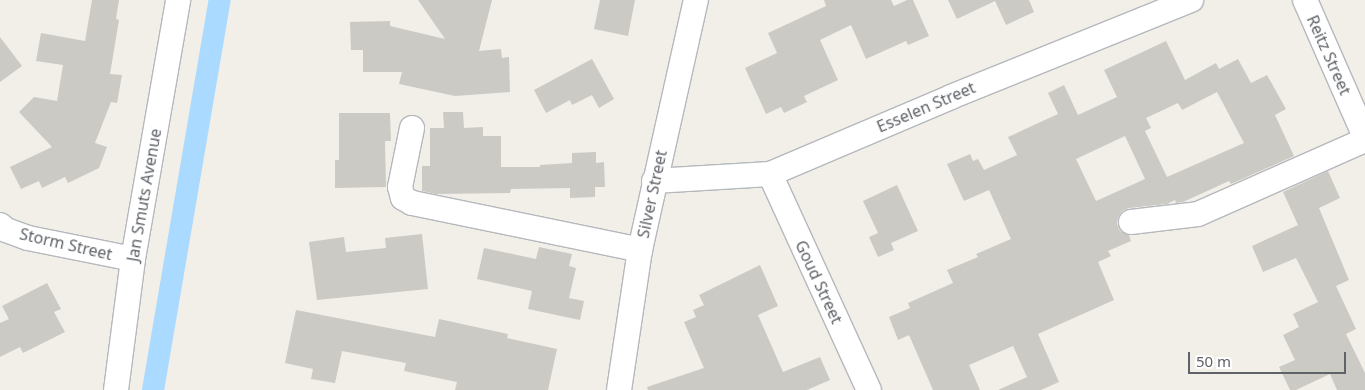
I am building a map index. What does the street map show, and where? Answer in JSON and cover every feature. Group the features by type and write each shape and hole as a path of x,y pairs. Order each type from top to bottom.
{"street":[{"name":"Jan Smuts Avenue","path":"116,390 133,259 178,0"},
{"name":"Silver Street","path":"619,390 640,250 696,0"},
{"name":"Esselen Street","path":"654,181 770,174 951,96 1191,0"},
{"name":"Reitz Street","path":"1305,0 1365,138"},
{"path":"412,128 400,187 403,198 412,203 640,250"},
{"path":"1131,222 1198,214 1365,138"},
{"name":"Goud Street","path":"770,174 868,390"},
{"name":"Storm Street","path":"0,225 6,230 28,238 133,259"}],"building":[{"path":"92,0 119,0 116,19 119,20 110,74 122,75 117,103 111,102 95,143 107,147 99,168 68,183 65,177 42,188 39,181 21,189 10,167 52,147 19,112 34,97 57,101 63,65 36,61 41,33 85,41"},
{"path":"418,0 492,0 479,51 501,49 502,58 509,57 510,92 455,96 399,84 402,72 363,72 363,50 351,50 350,22 390,21 390,26 445,39"},
{"path":"600,0 635,0 628,36 594,29"},
{"path":"824,0 891,0 894,6 907,0 913,0 929,36 908,45 906,41 866,59 851,25 820,40 838,80 804,96 807,102 784,113 781,107 766,114 745,68 777,53 768,33 826,6"},
{"path":"948,0 1029,0 1034,12 1006,25 995,1 957,19"},
{"path":"0,37 22,66 0,82"},
{"path":"1166,41 1185,80 1216,63 1219,69 1238,59 1251,83 1267,75 1286,109 1275,115 1294,156 1231,184 1229,181 1183,202 1176,203 1175,200 1167,204 1129,208 1122,211 1118,217 1117,224 1120,231 1129,235 1131,241 1108,251 1111,256 1098,262 1114,300 1038,334 1059,382 1041,390 998,390 1027,377 1013,346 969,365 980,390 933,390 909,335 898,340 889,317 910,308 908,303 953,283 947,270 978,257 976,254 1011,239 989,190 964,201 947,164 970,154 973,161 978,159 984,170 1017,155 1008,137 1058,114 1048,93 1064,85 1078,115 1117,97 1104,70","holes":["1217,92 1244,143 1167,177 1145,131 1151,128 1146,118 1178,103 1182,110","1125,136 1145,179 1096,201 1076,159"]},
{"path":"592,59 614,99 599,108 592,95 572,105 570,100 546,113 534,90"},
{"path":"443,112 463,112 464,128 483,127 483,136 501,136 501,167 540,167 540,165 572,163 572,153 596,152 596,163 604,162 605,187 595,187 595,197 570,198 570,188 511,189 510,193 436,194 422,191 422,166 430,166 430,128 444,128"},
{"path":"339,113 390,113 391,141 385,141 386,187 335,188 335,160 339,160"},
{"path":"1328,171 1340,198 1319,208 1349,280 1336,286 1356,329 1346,334 1365,373 1365,390 1337,390 1330,374 1296,390 1290,390 1279,367 1295,360 1283,335 1299,327 1293,314 1318,302 1296,258 1263,272 1252,246 1298,225 1283,192"},
{"path":"897,185 918,231 891,243 894,250 878,257 869,237 878,233 863,201"},
{"path":"422,234 428,289 317,300 309,242 344,237 346,252 386,248 385,238"},
{"path":"539,247 572,254 569,266 576,268 569,298 584,301 580,320 528,309 532,291 477,279 484,248 536,259"},
{"path":"760,265 778,306 758,315 783,372 820,357 830,380 807,390 648,390 647,387 704,368 684,322 696,317 693,310 704,305 699,295"},
{"path":"47,283 61,309 54,312 65,332 23,353 20,347 0,357 0,323 9,319 2,306"},
{"path":"296,310 435,337 439,319 508,334 507,338 557,349 548,390 455,390 457,382 404,371 406,363 342,351 335,383 311,379 313,369 285,363"}],"waterway":[{"path":"153,390 220,0"}]}
